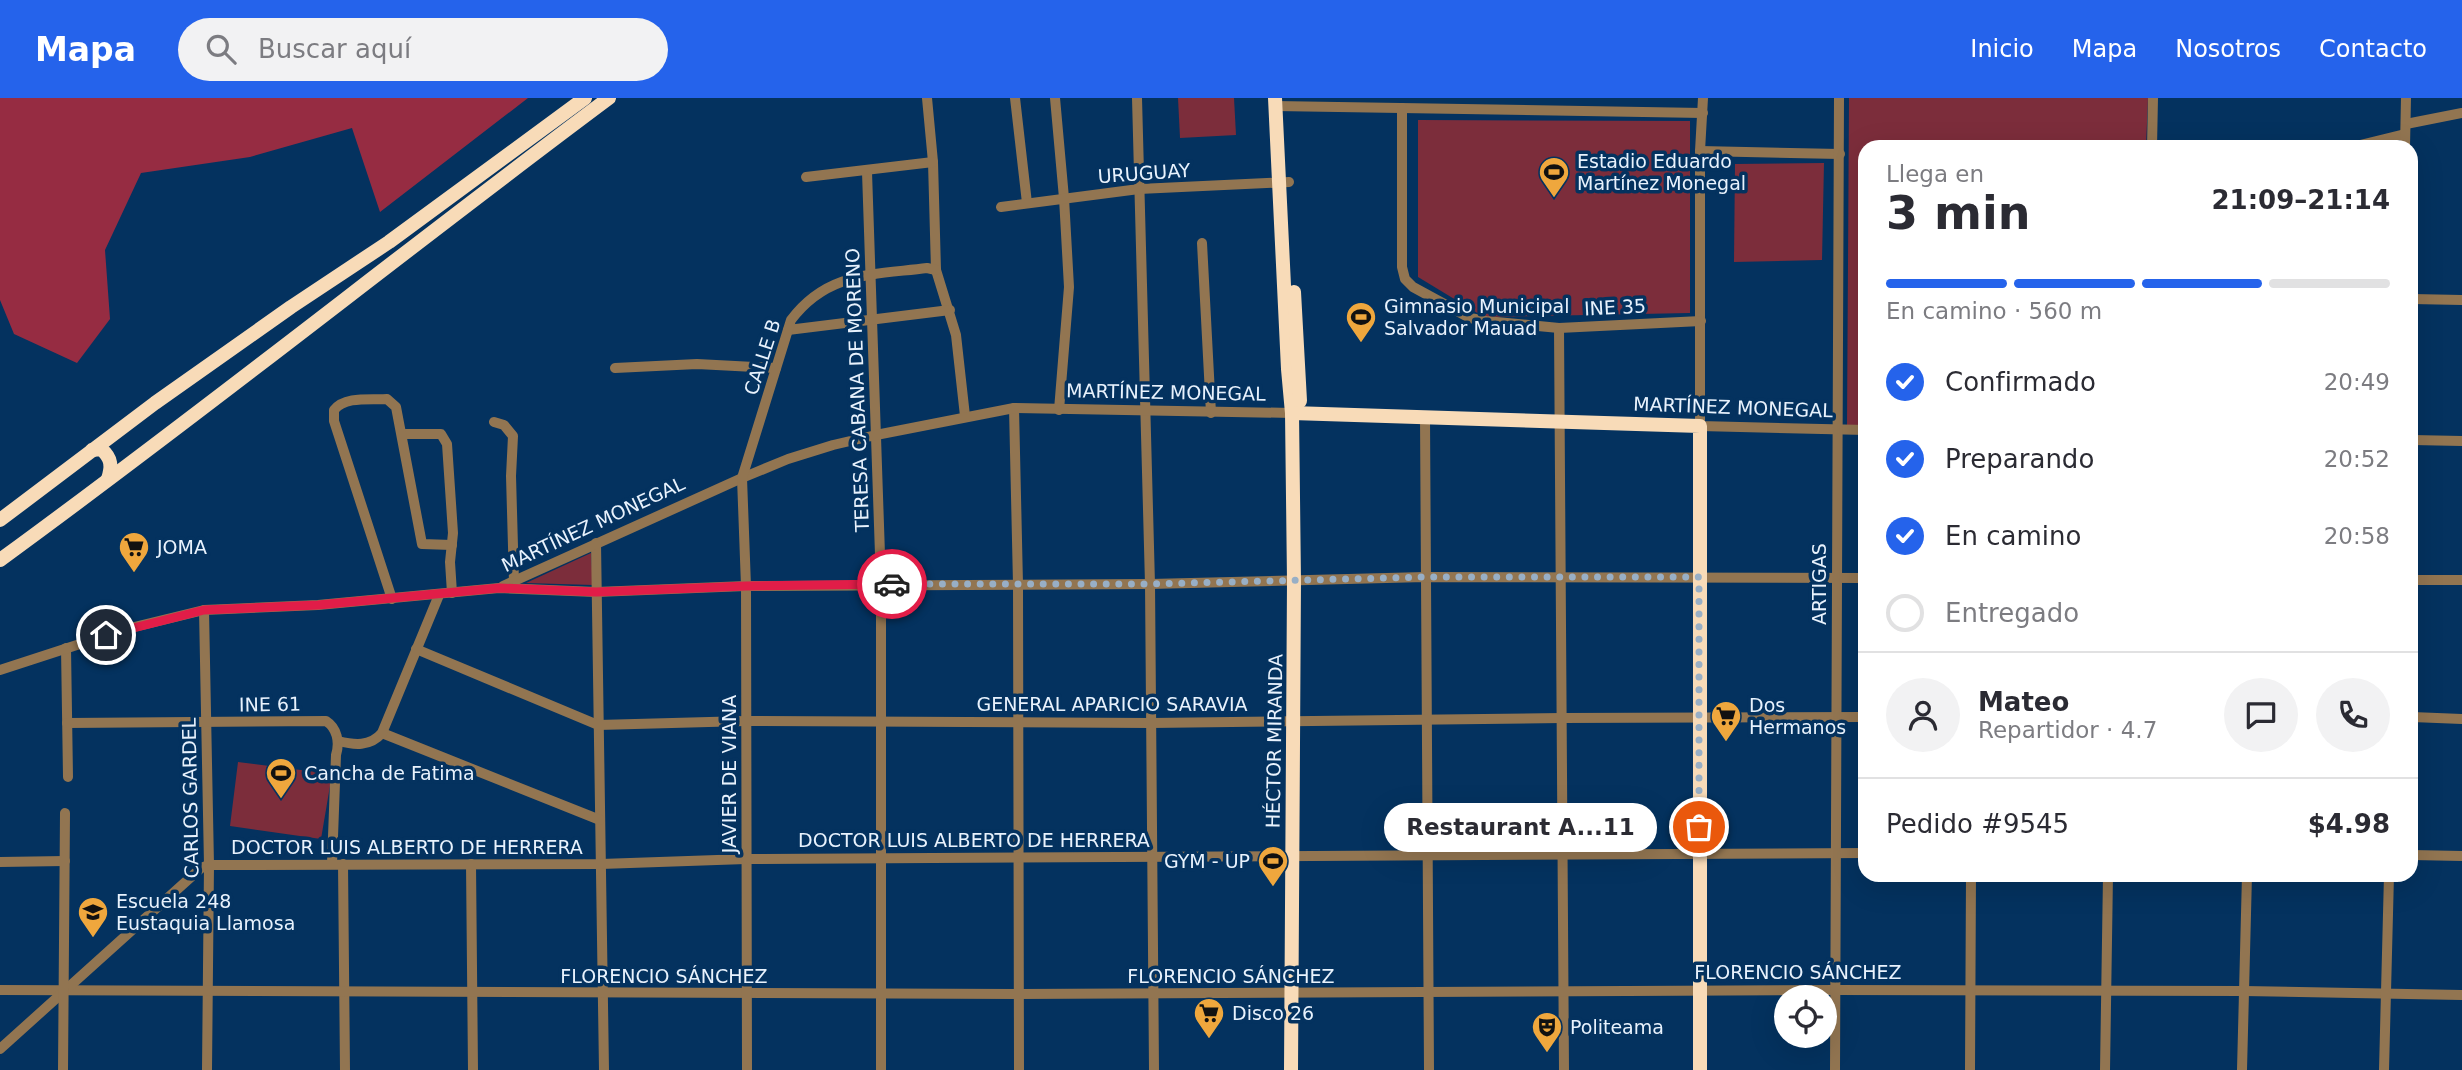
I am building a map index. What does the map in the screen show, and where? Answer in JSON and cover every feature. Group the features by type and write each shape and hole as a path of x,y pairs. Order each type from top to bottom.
{"highway":[{"path":"0,520 92,450 291,307 390,242 585,98"},
{"path":"0,560 173,433 419,241 609,98"},
{"name":"HÉCTOR MIRANDA","path":"1280,102 1285,183 1287,369 1296,413 1291,1070"},
{"name":"MARTÍNEZ MONEGAL","path":"1296,413 1700,426"},
{"path":"1700,426 1700,1070"},
{"path":"92,450 101,449 110,459 108,479"}],"street":[{"path":"928,98 936,270 956,335 965,416"},
{"path":"1015,98 1027,203"},
{"path":"1055,98 1069,287 1059,410"},
{"path":"1137,98 1150,584 1154,1070"},
{"path":"1550,98 1550,110"},
{"path":"1700,426 1700,151 1703,98"},
{"name":"ARTIGAS","path":"1836,985 1839,98"},
{"path":"2152,140 2153,98"},
{"path":"2405,140 2406,98"},
{"path":"1280,102 1402,108 1416,103 1550,110 1703,113"},
{"name":"INE 35","path":"1402,108 1402,267 1405,279 1413,287 1470,318 1559,328 1701,321"},
{"path":"2373,140 2462,113"},
{"path":"1700,151 1840,154"},
{"path":"806,177 867,172 933,162"},
{"name":"TERESA CABANA DE MORENO","path":"867,172 881,584 881,1070"},
{"name":"URUGUAY","path":"1001,207 1139,189 1285,183"},
{"path":"1202,243 1211,413"},
{"name":"CALLE B","path":"742,478 791,320 802,305 841,280 927,268 936,270"},
{"path":"2418,299 2462,300"},
{"path":"788,330 950,310"},
{"path":"1559,328 1564,1070"},
{"path":"615,368 697,364 776,368"},
{"path":"392,598 334,421 334,410 338,405 346,401 387,399 396,407 422,544 452,545"},
{"path":"1014,408 1018,584 1018,1070"},
{"name":"MARTÍNEZ MONEGAL","path":"499,588 742,478 810,452 876,435 1014,408 1296,413"},
{"path":"1425,416 1429,1070"},
{"path":"494,422 504,425 513,436 511,476 514,582"},
{"name":"MARTÍNEZ MONEGAL","path":"1700,426 1858,430"},
{"path":"401,434 441,434 445,438 451,503 452,593"},
{"path":"2418,440 2462,441"},
{"name":"JAVIER DE VIANA","path":"742,478 746,586 747,1070"},
{"path":"596,543 604,1070"},
{"path":"0,670 126,629 204,610 274,608 499,588 596,592 746,586 1150,584 1425,577 1858,578"},
{"path":"2418,580 2462,580"},
{"path":"345,1070 337,864 338,741 368,743 382,733 439,595"},
{"name":"CARLOS GARDEL","path":"204,610 209,864 207,1070"},
{"path":"66,648 68,777"},
{"name":"GENERAL APARICIO SARAVIA","path":"416,649 598,725 746,721 1151,723 1858,717"},
{"path":"2418,717 2462,719"},
{"name":"INE 61","path":"67,723 326,721 334,728 338,741"},
{"path":"382,733 600,820"},
{"path":"63,1070 65,813"},
{"name":"DOCTOR LUIS ALBERTO DE HERRERA","path":"209,864 601,864 746,859 1858,853"},
{"path":"2418,855 2462,856"},
{"path":"0,862 65,862"},
{"path":"0,1049 63,990 201,868 209,864"},
{"path":"471,864 473,1070"},
{"path":"1970,1070 1971,882"},
{"path":"2105,1070 2108,882"},
{"path":"2242,1070 2247,882"},
{"path":"2384,1070 2389,882"},
{"name":"FLORENCIO SÁNCHEZ","path":"0,990 1018,994 1774,990"},
{"name":"FLORENCIO SÁNCHEZ","path":"1837,990 2244,991 2462,995"},
{"name":"ARTIGAS","path":"1835,1048 1835,1070"}],"shaded area":[{"path":"0,98 528,98 380,212 352,128 250,157 141,173 105,250 110,319 77,363 14,334 0,300"},
{"path":"1178,98 1234,98 1236,135 1180,138"},
{"path":"1849,98 2148,98 2146,140 1858,140 1858,427 1847,427"},
{"name":"Estadio Eduardo Martínez Monegal","path":"1418,120 1690,121 1690,313 1484,317 1418,277"},
{"path":"1824,163 1822,260 1734,262 1735,164"},
{"path":"591,553 593,585 526,583"},
{"name":"Cancha de Fatima","path":"238,762 332,774 321,839 230,826"}],"way so far":[{"path":"892,584 1150,584 1425,577 1699,577 1699,827"}],"place":[{"name":"Estadio Eduardo Martínez Monegal","path":"1554,199"},
{"name":"Gimnasio Municipal Salvador Mauad","path":"1361,344"},
{"name":"JOMA","path":"134,574"},
{"name":"Dos Hermanos","path":"1726,743"},
{"name":"Cancha de Fatima","path":"281,800"},
{"name":"Restaurant A...11","path":"1699,827"},
{"name":"GYM - UP","path":"1273,888"},
{"name":"Escuela 248 Eustaquia Llamosa","path":"93,939"},
{"name":"Disco 26","path":"1209,1040"},
{"name":"Politeama","path":"1547,1054"}],"route":[{"path":"106,635 204,610 318,605 499,588 596,592 892,584"}]}
